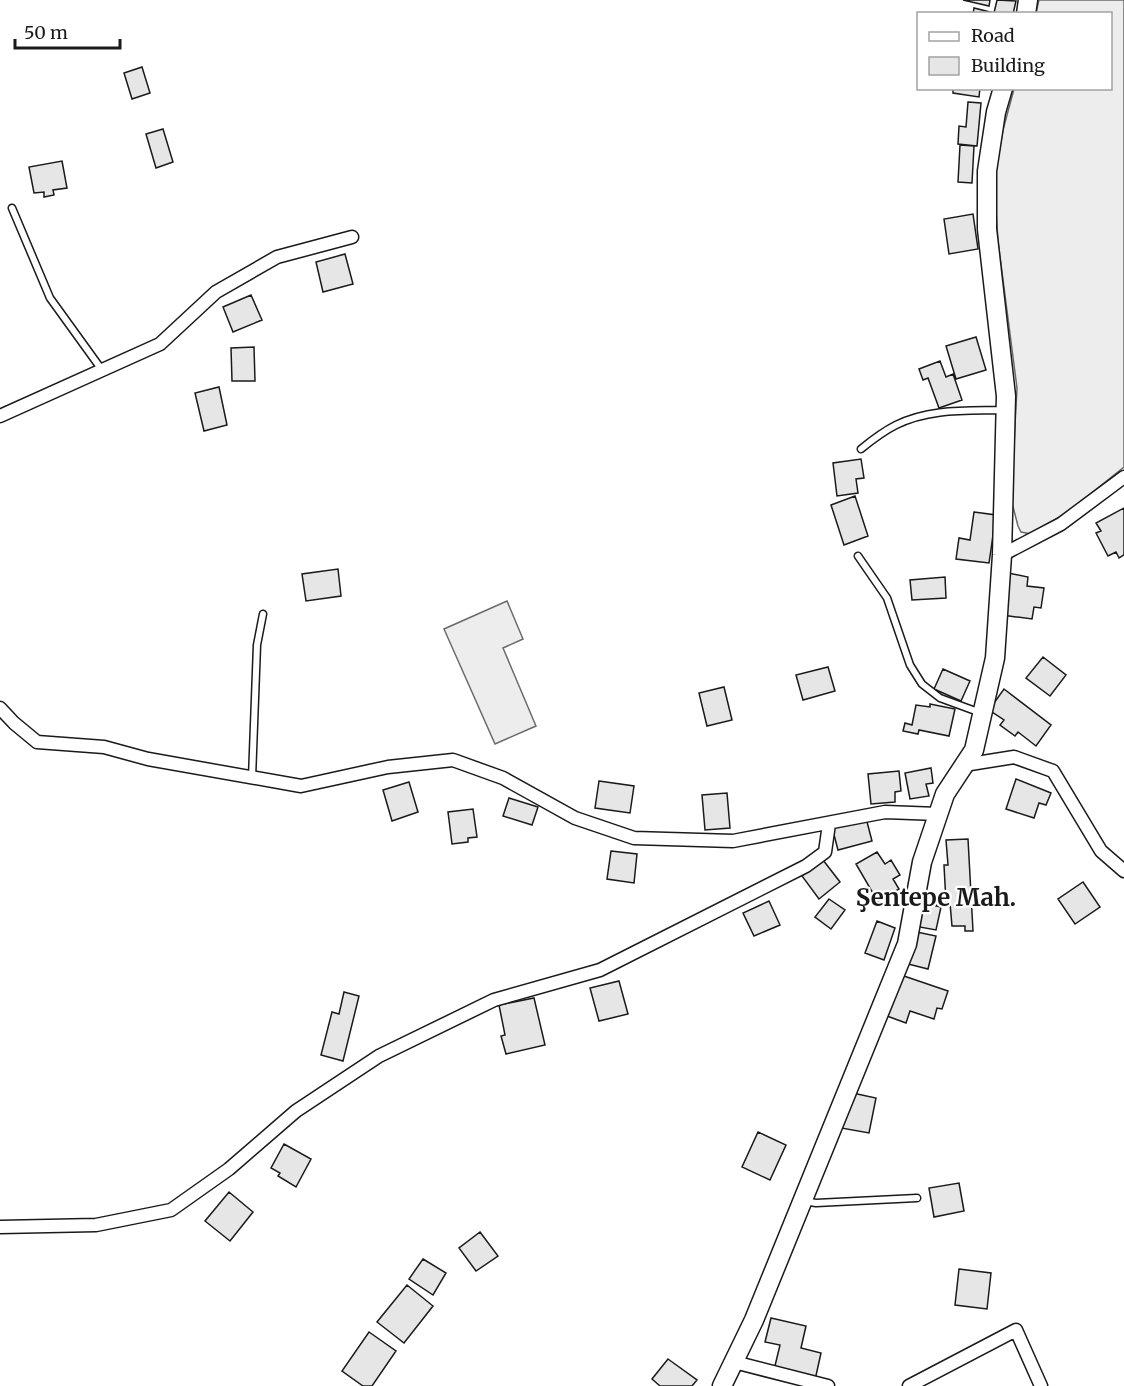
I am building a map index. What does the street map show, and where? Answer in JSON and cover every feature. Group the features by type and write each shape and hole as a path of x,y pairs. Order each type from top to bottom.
{"street":[{"path":"722,1386 754,1320 906,944 922,862 945,794 974,750 995,658 1002,555 1006,396 987,229 987,171 996,112 1002,90"},
{"path":"0,416 160,344 216,292 277,257 352,237"},
{"path":"1002,555 1061,524 1124,477"},
{"path":"0,708 37,742 104,747 148,759 301,786 388,766 453,760 503,778 576,818 634,837 733,841 885,812 938,814"},
{"path":"964,765 1014,757 1053,771 1101,850 1124,871"},
{"path":"0,1227 96,1225 171,1210 229,1169 296,1111 378,1056 494,1000 600,970 806,866 825,852 829,824"},
{"path":"909,1386 1016,1330 1041,1386"},
{"path":"734,1362 828,1386"}],"lane":[{"path":"12,208 50,298 102,370"},
{"path":"861,449 890,428 919,416 944,412 1006,410"},
{"path":"858,556 887,598 910,665 922,684 940,698 982,713"},
{"path":"252,778 257,645 263,615"},
{"path":"801,1200 816,1203 918,1198"}],"shaded area":[{"path":"1039,0 1124,0 1124,467 1068,512 1031,534 1021,532 1011,499 1017,388 998,241 994,180 1003,130 1014,90 1112,90 1112,12 1036,12"},
{"path":"507,601 523,639 503,648 536,726 495,744 444,629"}],"building":[{"path":"963,0 990,0 989,6"},
{"path":"997,0 1016,1 1013,12 994,12"},
{"path":"974,8 990,12 973,12"},
{"path":"142,67 150,93 132,99 124,73"},
{"path":"953,90 980,90 979,97 953,93"},
{"path":"968,102 981,103 977,146 958,144 959,126 966,127"},
{"path":"163,129 173,162 156,168 146,134"},
{"path":"960,145 974,146 972,183 958,182"},
{"path":"62,161 67,188 53,190 54,195 44,197 44,192 34,193 29,167"},
{"path":"973,214 978,249 949,254 944,219"},
{"path":"345,254 353,284 323,292 316,262"},
{"path":"251,295 262,320 233,332 223,307"},
{"path":"976,337 986,370 956,379 946,346"},
{"path":"254,347 255,381 232,381 231,348"},
{"path":"940,361 946,377 953,374 962,400 939,408 928,378 923,380 919,369"},
{"path":"219,387 227,425 204,431 195,393"},
{"path":"861,459 864,478 856,479 858,493 837,496 833,463"},
{"path":"855,496 868,536 844,545 831,505"},
{"path":"1124,508 1124,555 1119,558 1116,552 1108,556 1096,533 1101,531 1096,523"},
{"path":"974,512 996,515 989,563 956,559 959,538 970,540"},
{"path":"338,569 341,596 306,601 302,574"},
{"path":"1008,573 1028,577 1027,586 1044,588 1041,608 1034,607 1032,619 1002,615"},
{"path":"945,577 946,598 912,600 910,580"},
{"path":"1043,657 1066,675 1050,696 1026,678"},
{"path":"828,667 835,691 803,700 796,675"},
{"path":"943,669 970,681 961,701 934,689"},
{"path":"724,687 732,720 707,726 699,693"},
{"path":"1004,689 1051,725 1036,746 1018,732 1015,736 1000,725 1004,720 989,710"},
{"path":"930,704 955,709 949,736 919,730 918,734 903,731 905,723 912,725 916,705 930,707"},
{"path":"931,768 933,783 926,784 929,796 910,799 905,773"},
{"path":"899,771 901,791 895,792 895,802 871,804 868,774"},
{"path":"1016,779 1051,793 1046,805 1039,803 1034,818 1006,809"},
{"path":"599,781 634,786 630,813 595,808"},
{"path":"409,782 418,812 392,821 383,790"},
{"path":"727,793 730,828 705,830 702,795"},
{"path":"509,798 538,807 532,825 503,816"},
{"path":"473,809 477,837 468,838 468,842 452,844 448,812"},
{"path":"866,818 872,841 838,850 832,827"},
{"path":"968,839 973,931 965,931 965,926 952,926 950,903 946,903 944,865 948,865 946,840"},
{"path":"611,851 637,854 634,883 607,879"},
{"path":"877,852 885,864 891,860 900,875 893,879 899,889 878,902 856,864"},
{"path":"823,860 840,882 819,899 802,876"},
{"path":"1083,882 1100,907 1075,924 1058,899"},
{"path":"921,892 939,896 936,906 941,907 936,930 914,926"},
{"path":"829,899 845,910 831,929 815,917"},
{"path":"769,901 780,925 754,936 743,913"},
{"path":"877,921 895,928 884,960 865,953"},
{"path":"912,931 936,936 928,969 904,963"},
{"path":"901,975 948,991 942,1009 937,1008 934,1019 910,1011 906,1023 887,1016"},
{"path":"619,981 628,1014 599,1021 590,988"},
{"path":"344,992 359,996 343,1061 321,1055 332,1012 339,1014"},
{"path":"534,998 545,1045 506,1054 501,1036 505,1035 499,1005"},
{"path":"848,1092 876,1098 869,1133 841,1128"},
{"path":"758,1132 786,1145 770,1180 742,1167"},
{"path":"284,1144 311,1159 296,1187 278,1176 280,1173 271,1168"},
{"path":"959,1183 964,1211 934,1217 929,1188"},
{"path":"229,1192 253,1212 230,1241 205,1221"},
{"path":"480,1232 498,1256 476,1271 459,1248"},
{"path":"423,1259 446,1273 433,1295 409,1279"},
{"path":"959,1269 991,1273 987,1309 955,1305"},
{"path":"407,1285 433,1306 404,1343 377,1322"},
{"path":"771,1318 806,1326 801,1348 821,1353 815,1380 774,1370 780,1345 765,1342"},
{"path":"369,1332 396,1351 372,1386 363,1386 342,1371"},
{"path":"668,1359 697,1380 692,1386 660,1386 652,1379"}],"district":[{"name":"Şentepe Mah.","path":"936,898"}]}
